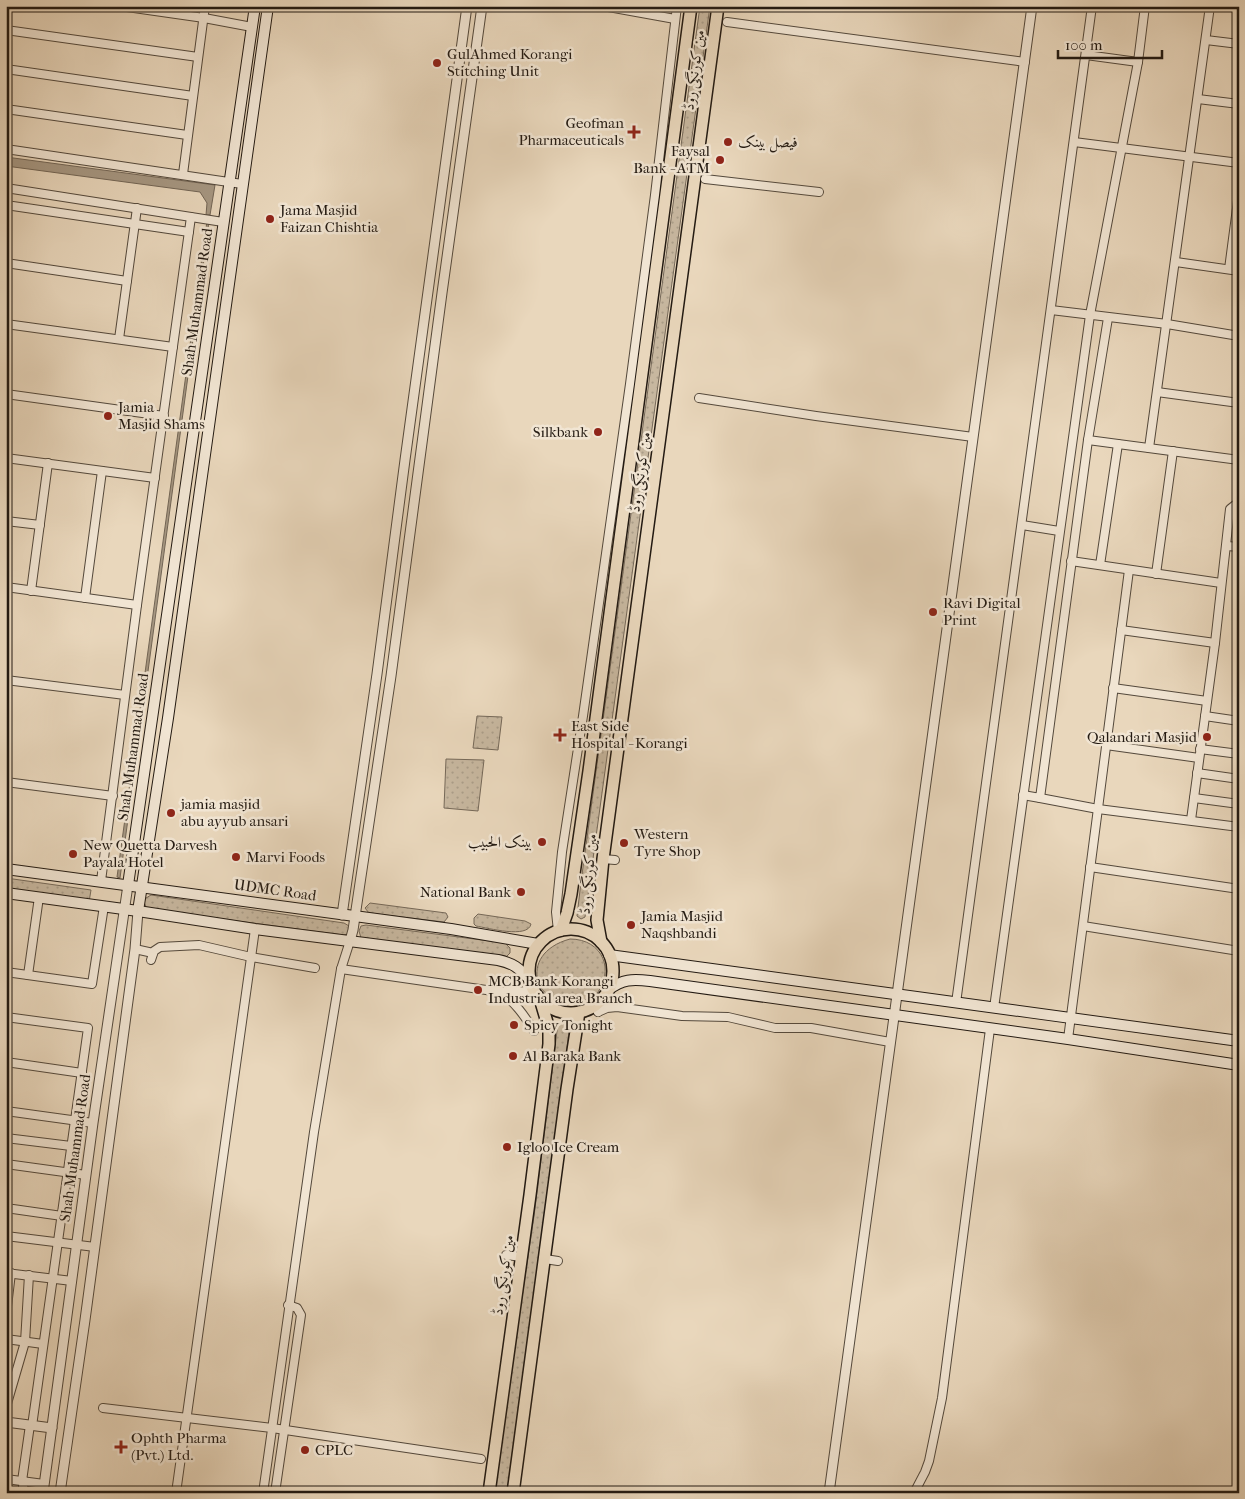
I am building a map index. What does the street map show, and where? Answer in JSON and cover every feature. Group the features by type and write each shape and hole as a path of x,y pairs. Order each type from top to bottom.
{"main road":[{"name":"Shah Muhammad Road","path":"128,885 215,220 228,182 255,6"},
{"name":"Shah Muhammad Road","path":"138,911 168,718 268,6"},
{"name":"مین کورنگی روڈ","path":"560,930 572,894 691,6"},
{"name":"مین کورنگی روڈ","path":"601,942 598,920 603,859 718,6"},
{"name":"UDMC Road","path":"6,869 467,931 538,944"},
{"path":"6,893 256,929 498,960 512,963 529,979"},
{"path":"576,929 589,933 601,942 612,962 612,974 605,996 594,1006 579,1012 567,1013 553,1010 542,1002 534,991 529,979 528,966 538,944 548,935 560,930 576,929"},
{"path":"609,955 1239,1041"},
{"path":"608,990 618,982 638,979 1239,1065"},
{"name":"مین کورنگی روڈ","path":"488,1493 549,1044 542,1002"},
{"path":"513,1493 579,1012"}],"street":[{"path":"120,6 252,27"},
{"path":"183,174 205,6"},
{"path":"342,914 377,674 404,460 468,6"},
{"path":"263,1493 288,1305 314,1132 341,969 350,941 355,916 391,676 482,6"},
{"path":"603,6 675,19"},
{"path":"560,930 556,912 558,885 631,375 655,195 677,6"},
{"path":"829,1493 1032,6"},
{"path":"956,1002 1092,6"},
{"path":"994,1008 1090,315 1138,62 1145,6"},
{"path":"1149,448 1210,6"},
{"path":"727,22 1025,62"},
{"path":"6,30 198,57"},
{"path":"1206,40 1239,44"},
{"path":"1086,55 1138,62"},
{"path":"6,69 193,96"},
{"path":"1198,99 1239,104"},
{"path":"6,109 187,136"},
{"path":"1074,142 1239,163"},
{"path":"6,149 242,184"},
{"path":"705,179 819,192"},
{"path":"6,188 215,220"},
{"path":"1229,270 1239,193"},
{"path":"6,206 189,232"},
{"path":"120,339 137,208"},
{"path":"101,881 191,217"},
{"path":"1176,262 1239,271"},
{"path":"6,263 127,281"},
{"path":"428,292 442,294"},
{"path":"1051,310 1167,324 1239,336"},
{"path":"1040,798 1088,440 1108,318"},
{"path":"6,324 173,347"},
{"path":"416,380 431,382"},
{"path":"1157,392 1239,403"},
{"path":"6,394 164,416"},
{"path":"699,398 816,416 973,436"},
{"path":"1088,440 1239,460"},
{"path":"1100,566 1118,444"},
{"path":"1156,574 1173,451"},
{"path":"6,458 155,478"},
{"path":"404,460 419,462"},
{"path":"31,591 48,463"},
{"path":"85,598 102,471"},
{"path":"1191,820 1215,643 1230,509 1235,505 1239,506"},
{"path":"6,520 40,525"},
{"path":"1022,525 1059,531"},
{"path":"1227,546 1239,547"},
{"path":"1071,561 1221,583"},
{"path":"1068,1040 1129,570"},
{"path":"388,584 403,586"},
{"path":"6,587 137,605"},
{"path":"1121,630 1215,643"},
{"path":"377,674 391,676"},
{"path":"6,680 125,696"},
{"path":"1113,688 1207,702"},
{"path":"1205,716 1239,721"},
{"path":"1106,745 1199,758"},
{"path":"1200,749 1239,754"},
{"path":"576,768 589,771"},
{"path":"1197,773 1239,779"},
{"path":"6,782 113,796"},
{"path":"1023,795 1098,809 1239,827"},
{"path":"1194,798 1239,804"},
{"path":"603,859 615,860"},
{"path":"1090,866 1239,889"},
{"path":"130,872 136,878 144,873"},
{"name":"Shah Muhammad Road","path":"43,1488 128,885"},
{"path":"28,975 39,897"},
{"path":"6,972 93,983 104,906"},
{"name":"Shah Muhammad Road","path":"60,1493 136,945 138,911"},
{"path":"1083,926 1239,950"},
{"path":"176,1493 256,929"},
{"path":"120,940 127,935 132,936 136,945 152,957 156,948 199,945 251,957 315,968"},
{"path":"341,969 500,992 534,991"},
{"path":"608,990 598,1012 607,1008 617,1007 682,1016 728,1017 775,1028 811,1028 890,1042"},
{"path":"500,992 521,1010 534,1031"},
{"path":"6,1016 88,1028 22,1493"},
{"path":"914,1493 929,1461 942,1398 990,1029"},
{"path":"6,1062 82,1072"},
{"path":"6,1111 93,1123"},
{"path":"6,1138 71,1146"},
{"path":"6,1164 86,1175"},
{"path":"6,1208 62,1216"},
{"path":"6,1236 95,1246"},
{"path":"506,1255 521,1257"},
{"path":"545,1259 558,1261"},
{"path":"6,1315 9,1273 72,1281"},
{"path":"6,1407 25,1342 29,1275"},
{"path":"276,1493 301,1315 297,1308 288,1305"},
{"path":"66,1325 84,1328"},
{"path":"6,1340 43,1344"},
{"path":"103,1408 272,1428 481,1459"},
{"path":"6,1422 52,1428"},
{"path":"6,1479 23,1481 43,1488"}],"shaded area":[{"path":"700,6 710,6 585,917 581,919 577,916 581,882"},
{"path":"6,157 215,185 210,215 206,215 207,203 200,192 6,166"},
{"path":"207,221 209,221 120,878 117,877"},
{"path":"477,716 502,717 498,750 473,748"},
{"path":"446,759 484,760 478,811 444,808"},
{"path":"6,878 91,890 89,902 6,889"},
{"path":"151,895 344,923 349,926 348,934 343,935 147,909 144,902"},
{"path":"370,903 446,913 448,917 444,922 369,913 365,908"},
{"path":"478,914 525,921 531,924 523,931 515,932 489,929 474,924 474,918"},
{"path":"366,925 505,943 510,948 510,953 505,958 361,938 359,931 361,926"},
{"path":"570,939 581,940 591,944 603,958 605,967 605,977 595,996 575,1002 559,1001 546,994 539,984 537,971 541,958 552,947"},
{"path":"564,1021 570,1025 507,1493 493,1493 534,1216 558,1023"}],"place":[{"name":"GulAhmed Korangi Stitching Unit","path":"437,63"},
{"name":"Geofman Pharmaceuticals","path":"634,132"},
{"name":"فیصل بینک","path":"728,142"},
{"name":"Faysal Bank - ATM","path":"720,160"},
{"name":"Jama Masjid Faizan Chishtia","path":"270,219"},
{"name":"Jamia Masjid Shams","path":"108,416"},
{"name":"Silkbank","path":"598,432"},
{"name":"Ravi Digital Print","path":"933,612"},
{"name":"East Side Hospital - Korangi","path":"560,735"},
{"name":"Qalandari Masjid","path":"1207,737"},
{"name":"jamia masjid abu ayyub ansari","path":"171,813"},
{"name":"بينک الحبيب","path":"542,842"},
{"name":"Western Tyre Shop","path":"624,843"},
{"name":"New Quetta Darvesh Payala Hotel","path":"73,854"},
{"name":"Marvi Foods","path":"236,857"},
{"name":"National Bank","path":"521,892"},
{"name":"Jamia Masjid Naqshbandi","path":"631,925"},
{"name":"MCB Bank Korangi Industrial area Branch","path":"478,990"},
{"name":"Spicy Tonight","path":"514,1025"},
{"name":"Al Baraka Bank","path":"513,1056"},
{"name":"Igloo Ice Cream","path":"507,1147"},
{"name":"Ophth Pharma (Pvt.) Ltd.","path":"121,1447"},
{"name":"CPLC","path":"305,1450"}]}
